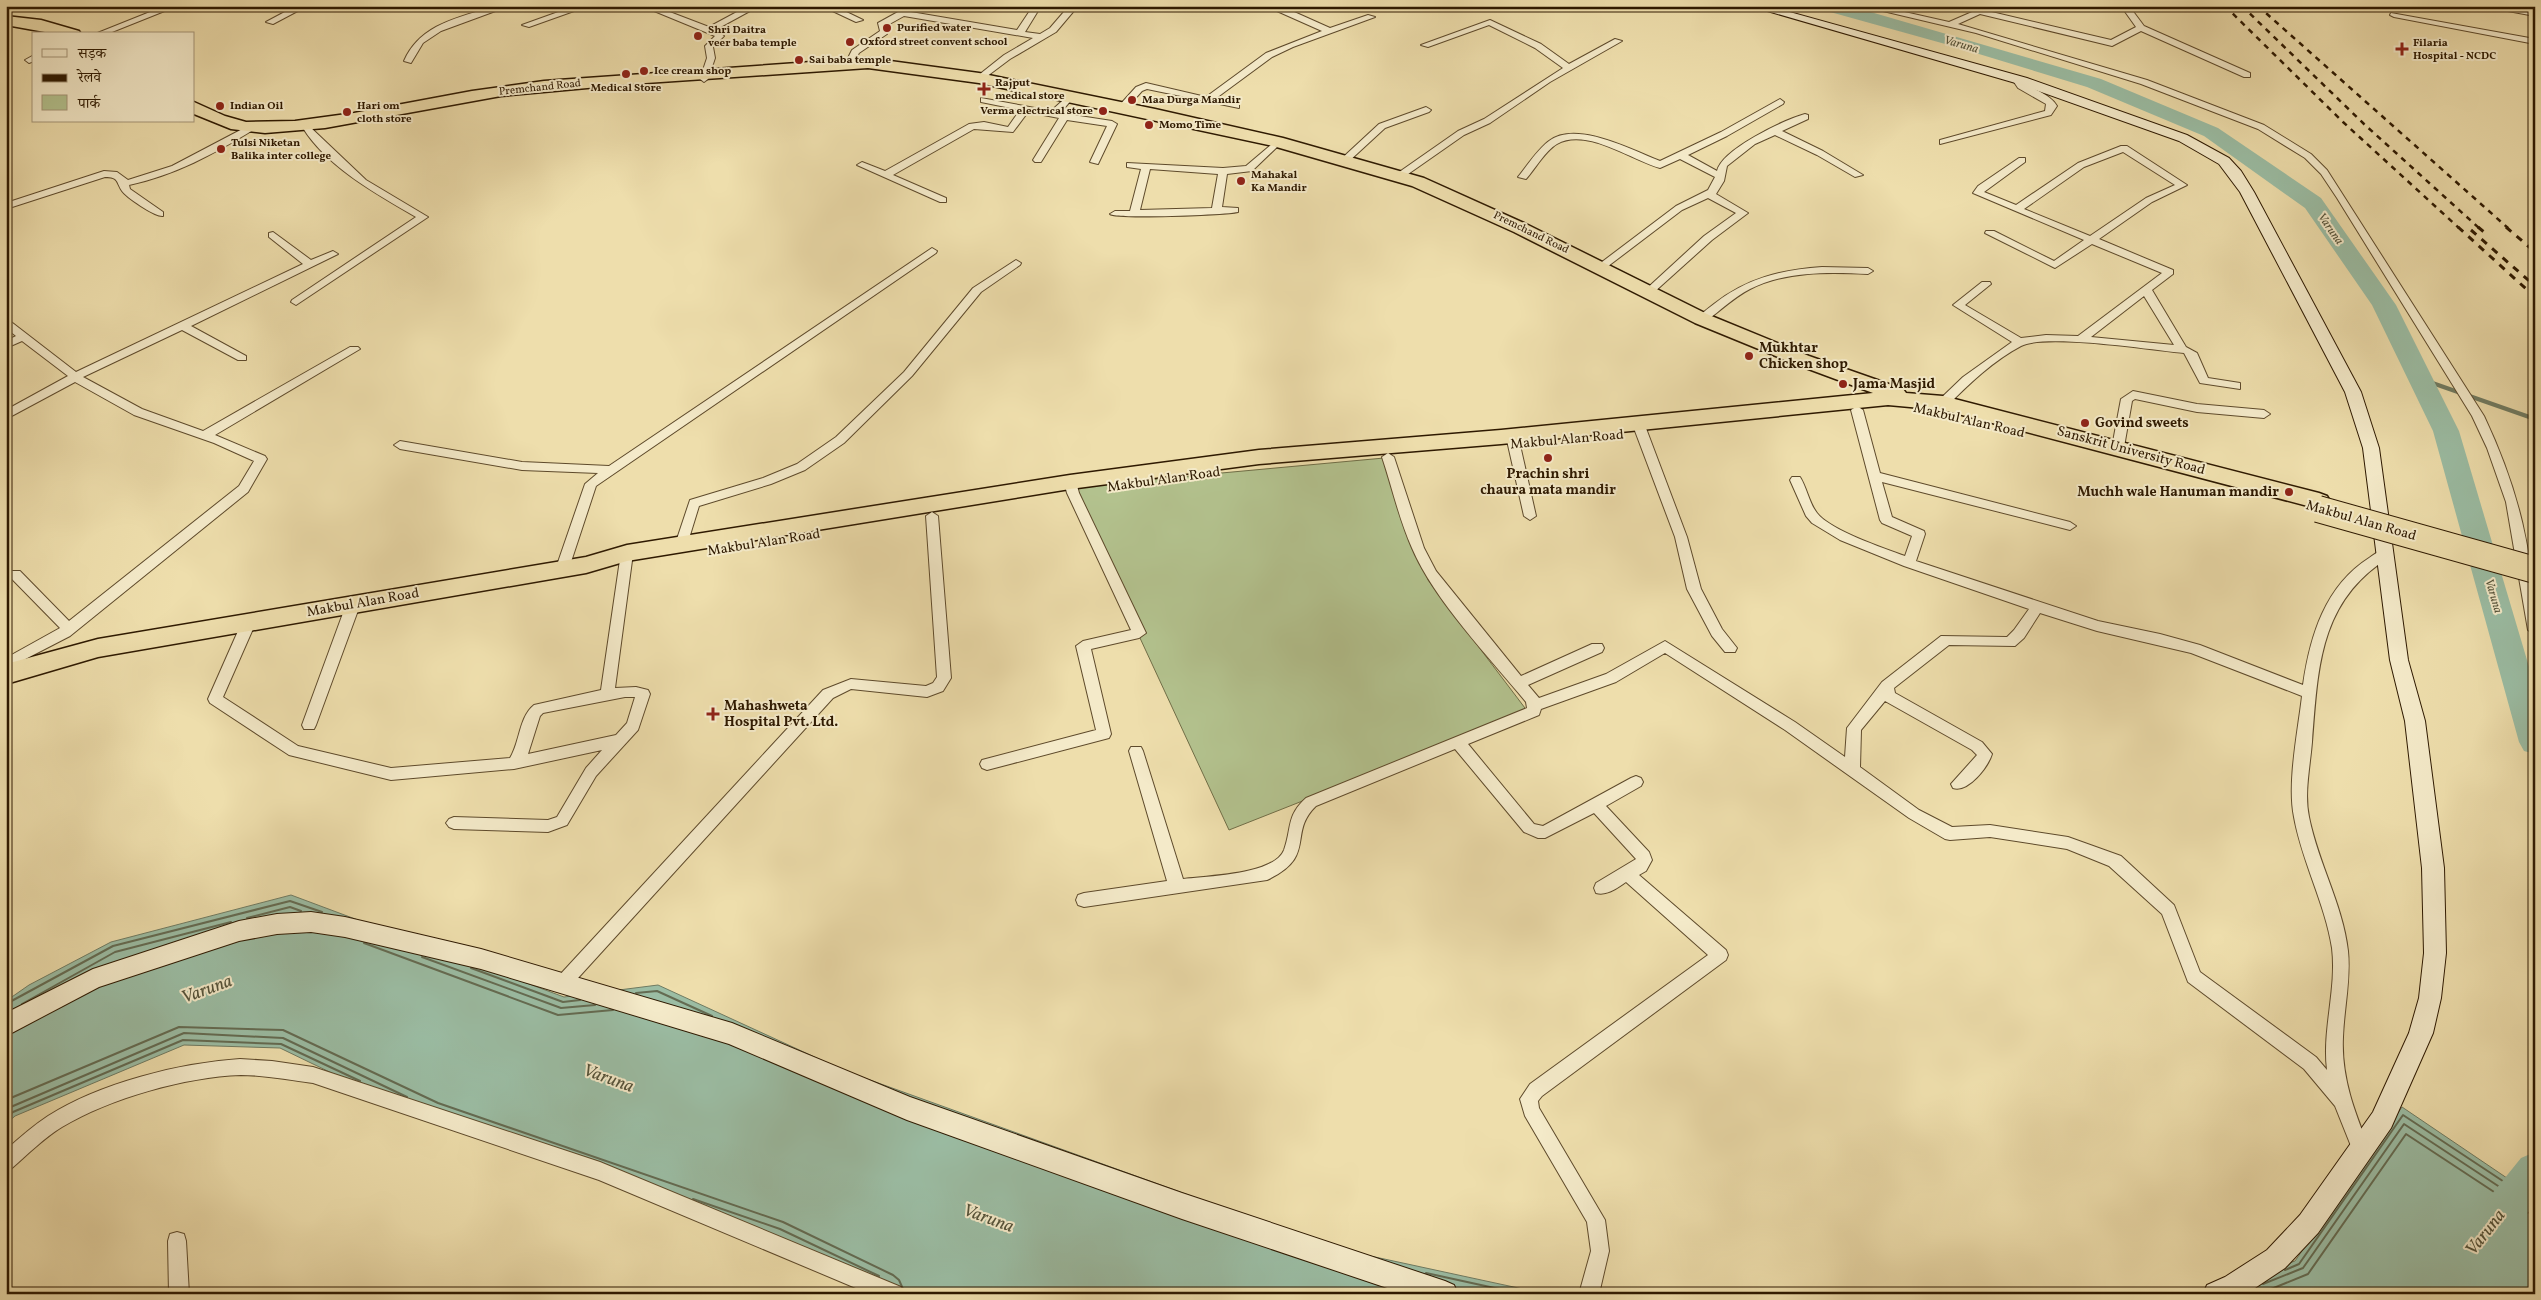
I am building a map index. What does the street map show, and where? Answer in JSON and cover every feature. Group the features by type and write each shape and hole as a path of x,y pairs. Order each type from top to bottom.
{"highway":[{"path":"2529,6 2535,13"},
{"path":"13,21 46,32"},
{"path":"13,21 41,24 67,32"},
{"name":"Premchand Road","path":"195,115 220,127 276,132 491,97 848,64 868,63 979,78 1071,96 1276,142 1398,177 1455,197 1702,319 1794,357 1909,399"},
{"name":"Premchand Road","path":"195,108 221,121 246,130 307,124 500,91 893,66"},
{"name":"Premchand Road","path":"1130,109 1153,118 1272,146 1400,184 1449,202 1711,334 1877,399"},
{"name":"Makbul Alan Road","path":"1640,428 1877,399 1909,399 1943,403"},
{"name":"Sanskrit University Road","path":"1943,403 2118,447 2318,505"},
{"name":"Makbul Alan Road","path":"626,559 681,545 1072,488 1218,472 1325,457 1897,407 1932,410 2318,505 2535,570"},
{"name":"Makbul Alan Road","path":"1325,457 1388,456 1513,440"},
{"name":"Makbul Alan Road","path":"6,674 98,648 574,567 932,516 1072,488"},
{"path":"2318,505 2535,559"},
{"name":"Makbul Alan Road","path":"6,687 170,636"}],"street":[{"path":"104,32 173,6"},
{"path":"270,22 303,6"},
{"path":"408,61 415,48 428,36 450,25 505,6"},
{"path":"526,25 584,6"},
{"path":"646,6 657,8 720,36 709,46 711,58 704,77"},
{"path":"709,30 755,6"},
{"path":"826,6 859,20"},
{"path":"848,64 856,52 884,32 881,25 913,6"},
{"path":"1019,34 1037,6"},
{"path":"979,78 1007,56 1059,25 1074,6"},
{"path":"1755,6 2016,79 2183,138 2224,161 2236,174 2353,392 2371,448 2399,660 2418,740 2433,868 2435,953 2430,998 2421,1033 2382,1120 2309,1224 2276,1259 2234,1286 2216,1294"},
{"path":"1866,6 1951,24 2144,82 2261,127 2290,143 2308,156 2324,172 2478,416 2493,448 2512,502 2535,630"},
{"path":"2125,6 2141,28 2247,75"},
{"path":"2485,6 2535,13"},
{"path":"1280,9 1328,31"},
{"path":"1951,24 1979,11 2112,43 2141,28"},
{"path":"904,13 1041,37"},
{"path":"2394,15 2535,42"},
{"path":"1207,100 1269,56 1290,45 1371,17"},
{"path":"1425,45 1490,22 1538,46 1569,68"},
{"path":"1398,177 1461,133 1487,121 1547,80 1618,41"},
{"path":"1943,142 1974,132 2026,120 2048,112 2052,106 2050,102 2021,86 2016,79"},
{"path":"1130,109 1139,89 1146,86 1236,106"},
{"path":"1053,115 1071,96"},
{"path":"984,100 1053,115 1112,124 1095,162"},
{"path":"1599,268 1679,208 1709,194 1716,187 1723,165 1735,140 1780,102"},
{"path":"886,175 972,126 984,125 1010,130 1026,109"},
{"path":"1344,161 1373,132 1382,126 1426,110"},
{"path":"1038,160 1064,117"},
{"path":"1523,177 1552,142 1567,136 1583,137 1610,144 1656,165 1735,140 1774,131 1805,117"},
{"path":"296,302 423,217 363,182 314,138 308,128"},
{"path":"124,183 186,165 246,130"},
{"path":"1774,131 1820,153 1858,176"},
{"path":"1130,165 1223,171 1249,169 1272,146"},
{"path":"1990,233 2054,265 2149,200 2182,185 2124,148 2081,165 2017,209"},
{"path":"1682,156 1720,176"},
{"path":"2022,160 1980,188 1978,193 2169,272 2081,339"},
{"path":"862,165 943,200"},
{"path":"1134,214 1146,166"},
{"path":"1216,211 1223,171"},
{"path":"6,206 108,173 114,174 124,183 124,188 159,214"},
{"path":"1648,292 1708,238 1743,213 1739,208 1709,194"},
{"path":"1115,214 1234,210"},
{"path":"273,235 311,265"},
{"path":"574,567 591,484 932,251"},
{"path":"6,415 77,376 333,254"},
{"path":"681,545 694,504 767,481 801,467 840,440 908,374 977,290 1016,263"},
{"path":"1702,319 1747,286 1765,280 1827,268 1868,271"},
{"path":"1986,284 1958,305 2019,342"},
{"path":"2146,290 2182,349"},
{"path":"6,321 23,337 77,376 85,384 138,412 261,459 244,489 70,629 6,664"},
{"path":"183,326 242,358"},
{"path":"6,345 23,337"},
{"path":"1943,403 1967,379 2019,342 2081,339 2182,349 2191,353 2204,381 2236,386"},
{"path":"205,436 354,348"},
{"path":"2118,447 2127,399 2133,395 2196,408 2264,414"},
{"path":"1857,410 1886,520 1919,534 1909,562"},
{"path":"1640,428 1682,537 1694,590 1717,632 1730,648"},
{"path":"1513,440 1530,516"},
{"path":"400,445 530,467 612,470"},
{"path":"1388,456 1418,548 1431,573 1535,705"},
{"path":"1874,476 2070,526"},
{"path":"1796,480 1803,501 1816,520 1845,537 1909,562 2037,607 2097,626 2177,643 2310,693"},
{"path":"987,764 1104,734 1083,646 1138,633 1072,488"},
{"path":"562,984 828,694 851,684 927,692 942,683 944,678 932,516"},
{"path":"2361,1150 2342,1100 2335,1074 2334,1048 2340,976 2340,950 2301,814 2300,790 2314,658 2331,610 2356,574 2385,554"},
{"path":"607,694 626,559"},
{"path":"15,574 70,629"},
{"path":"309,725 353,605"},
{"path":"1852,770 1854,728 1890,683 1946,640 2010,642 2019,634 2037,607"},
{"path":"249,622 215,699 294,751 391,774 514,763 621,740"},
{"path":"1535,705 1611,678 1665,646 1790,726 1914,814 1950,834 1990,831 2068,843 2115,861 2168,910 2194,977 2310,1063 2342,1100"},
{"path":"1518,683 1597,648"},
{"path":"1886,690 1896,701 1982,750 1985,754 1982,762 1958,784"},
{"path":"454,823 548,826 558,824 565,817 590,772 621,740 636,719 643,694 635,691 607,694 536,711 522,751 514,763"},
{"path":"1084,900 1261,875 1277,870 1284,864 1293,850 1296,823 1304,807 1311,802 1531,714 1535,705"},
{"path":"1459,744 1534,831 1545,832 1636,782"},
{"path":"1136,751 1177,887"},
{"path":"1595,804 1644,857 1644,863 1602,888"},
{"path":"1588,1294 1600,1251 1596,1220 1531,1110 1529,1099 1536,1090 1720,955 1627,874"},
{"path":"6,1024 93,979 238,931 277,924 311,922 344,927 481,959 732,1034 907,1108 1191,1209 1445,1294"},
{"path":"6,1162 56,1122 100,1100 186,1075 231,1067 273,1068 313,1075 600,1171 894,1294"},
{"path":"177,1241 179,1294"}],"green space":[{"path":"1384,458 1428,580 1528,712 1229,830 1070,487"}],"water":[{"path":"291,895 564,997 658,985 845,1071 1338,1249 1546,1294 889,1294 776,1240 431,1121 280,1048 184,1045 15,1116 6,1124 6,1001 29,985 111,942"},
{"path":"2402,1107 2535,1197 2535,1294 2204,1294 2295,1261"}],"waterway":[{"name":"Varuna","path":"1829,6 1963,43 2094,83 2211,132 2313,203 2384,305 2446,431 2535,742"},
{"path":"2418,378 2535,419"},
{"name":"Varuna","path":"2497,1219 2535,1172"}],"railway":[{"path":"2225,6 2343,122 2459,228"},
{"path":"2242,6 2364,124 2479,228"},
{"path":"2258,6 2508,228"},
{"path":"2458,227 2535,297"},
{"path":"2478,227 2484,232"},
{"path":"2506,227 2535,252"},
{"path":"2471,230 2535,286"}],"place":[{"name":"Purified water","path":"887,28"},
{"name":"Shri Daitra veer baba temple","path":"698,36"},
{"name":"Oxford street convent school","path":"850,42"},
{"name":"Filaria Hospital - NCDC","path":"2402,49"},
{"name":"Sai baba temple","path":"799,60"},
{"name":"Ice cream shop","path":"644,71"},
{"name":"Medical Store","path":"626,74"},
{"name":"Rajput medical store","path":"984,89"},
{"name":"Maa Durga Mandir","path":"1132,100"},
{"name":"Indian Oil","path":"220,106"},
{"name":"Verma electrical store","path":"1103,111"},
{"name":"Hari om cloth store","path":"347,112"},
{"name":"Momo Time","path":"1149,125"},
{"name":"Tulsi Niketan Balika inter college","path":"221,149"},
{"name":"Mahakal Ka Mandir","path":"1241,181"},
{"name":"Mukhtar Chicken shop","path":"1749,356"},
{"name":"Jama Masjid","path":"1843,384"},
{"name":"Govind sweets","path":"2085,423"},
{"name":"Prachin shri chaura mata mandir","path":"1548,458"},
{"name":"Muchh wale Hanuman mandir","path":"2289,492"},
{"name":"Mahashweta Hospital Pvt. Ltd.","path":"713,714"}]}
